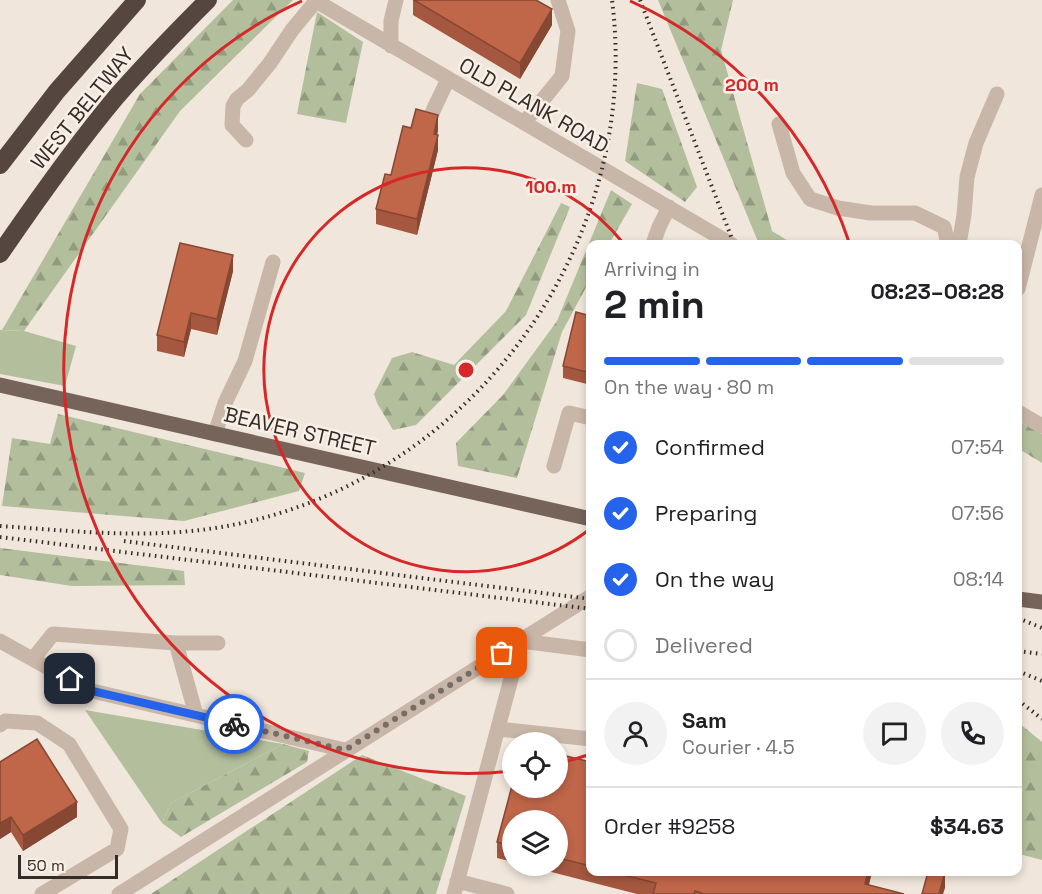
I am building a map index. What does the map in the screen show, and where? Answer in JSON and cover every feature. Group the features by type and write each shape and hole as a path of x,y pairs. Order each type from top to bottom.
{"highway":[{"name":"WEST BELTWAY","path":"0,165 57,91 137,0"},
{"name":"WEST BELTWAY","path":"0,254 40,195 117,96 208,0"}],"main road":[{"name":"BEAVER STREET","path":"0,385 586,518"},
{"path":"1022,600 1042,602"}],"street":[{"path":"391,46 391,21 396,0"},
{"path":"524,123 562,76 568,31 558,0"},
{"path":"246,140 232,125 233,106 270,63 292,30 316,1"},
{"name":"OLD PLANK ROAD","path":"316,1 724,240"},
{"path":"432,113 448,79"},
{"path":"960,240 968,177 976,143 997,94"},
{"path":"779,124 793,173 810,199 838,208 871,213 915,213 944,227 947,240"},
{"path":"1022,273 1042,195"},
{"path":"654,240 669,207"},
{"path":"215,434 225,403 245,361 273,262"},
{"path":"554,466 569,412 586,417"},
{"path":"1022,414 1042,426"},
{"path":"119,894 586,599"},
{"path":"33,659 53,634 176,643 218,643"},
{"path":"0,641 88,690 345,750"},
{"path":"522,641 586,649"},
{"path":"507,894 455,888 522,641"},
{"path":"176,643 196,715"},
{"path":"0,725 5,721 37,723 69,744 121,829 117,849 42,894"},
{"path":"498,729 586,738"}],"green space":[{"path":"233,0 293,0 180,111 24,331 2,330 140,94"},
{"path":"658,0 733,0 721,50 772,231 787,240 757,240"},
{"path":"317,12 363,42 346,123 297,114"},
{"path":"637,83 662,89 697,187 685,202 625,161"},
{"path":"611,190 632,204 611,240 590,240"},
{"path":"561,203 570,207 526,315 416,425 393,430 374,394 392,358 412,352 454,365 506,311"},
{"path":"586,251 586,287 562,332 517,478 458,466 456,443 503,395 557,321"},
{"path":"0,330 24,331 76,346 65,386 0,374"},
{"path":"58,414 305,473 299,491 184,521 2,506 12,438 50,444"},
{"path":"1022,423 1042,434 1042,463 1022,451"},
{"path":"0,548 184,571 185,585 72,586 0,575"},
{"path":"85,710 283,744 171,803 162,823"},
{"path":"1022,725 1042,742 1042,860 1022,855"},
{"path":"283,744 309,751 307,762 181,837 162,823 171,803"},
{"path":"362,755 466,796 436,894 151,894"}],"building":[{"path":"414,0 536,0 552,9 520,63"},
{"path":"416,109 438,115 434,134 438,135 417,219 376,209 385,174 391,175 403,126 411,128"},
{"path":"180,243 233,255 217,319 191,313 184,342 157,335"},
{"path":"576,312 586,315 586,372 563,366"},
{"path":"37,739 77,802 23,835 11,817 0,823 0,762"},
{"path":"568,756 586,761 586,865 568,860 568,810 506,810 509,798 568,798"},
{"path":"502,823 502,843 497,842"},
{"path":"627,876 867,876 865,884 904,894 704,894 695,891 694,894 653,894 656,883"},
{"path":"927,876 944,876 939,894 922,894"}],"railway":[{"path":"0,526 128,534 222,527 255,520 337,491 412,448 477,392 531,327 573,253 601,172 615,87 612,0"},
{"path":"640,0 732,240"},
{"path":"0,537 586,608"},
{"path":"124,541 586,598"},
{"path":"1022,620 1042,628"},
{"path":"1022,652 1042,654"},
{"path":"1022,673 1042,681"},
{"path":"1022,703 1042,719"}],"way so far":[{"path":"234,724 345,750 502,653"}],"route":[{"path":"70,679 88,690 234,724"}]}
